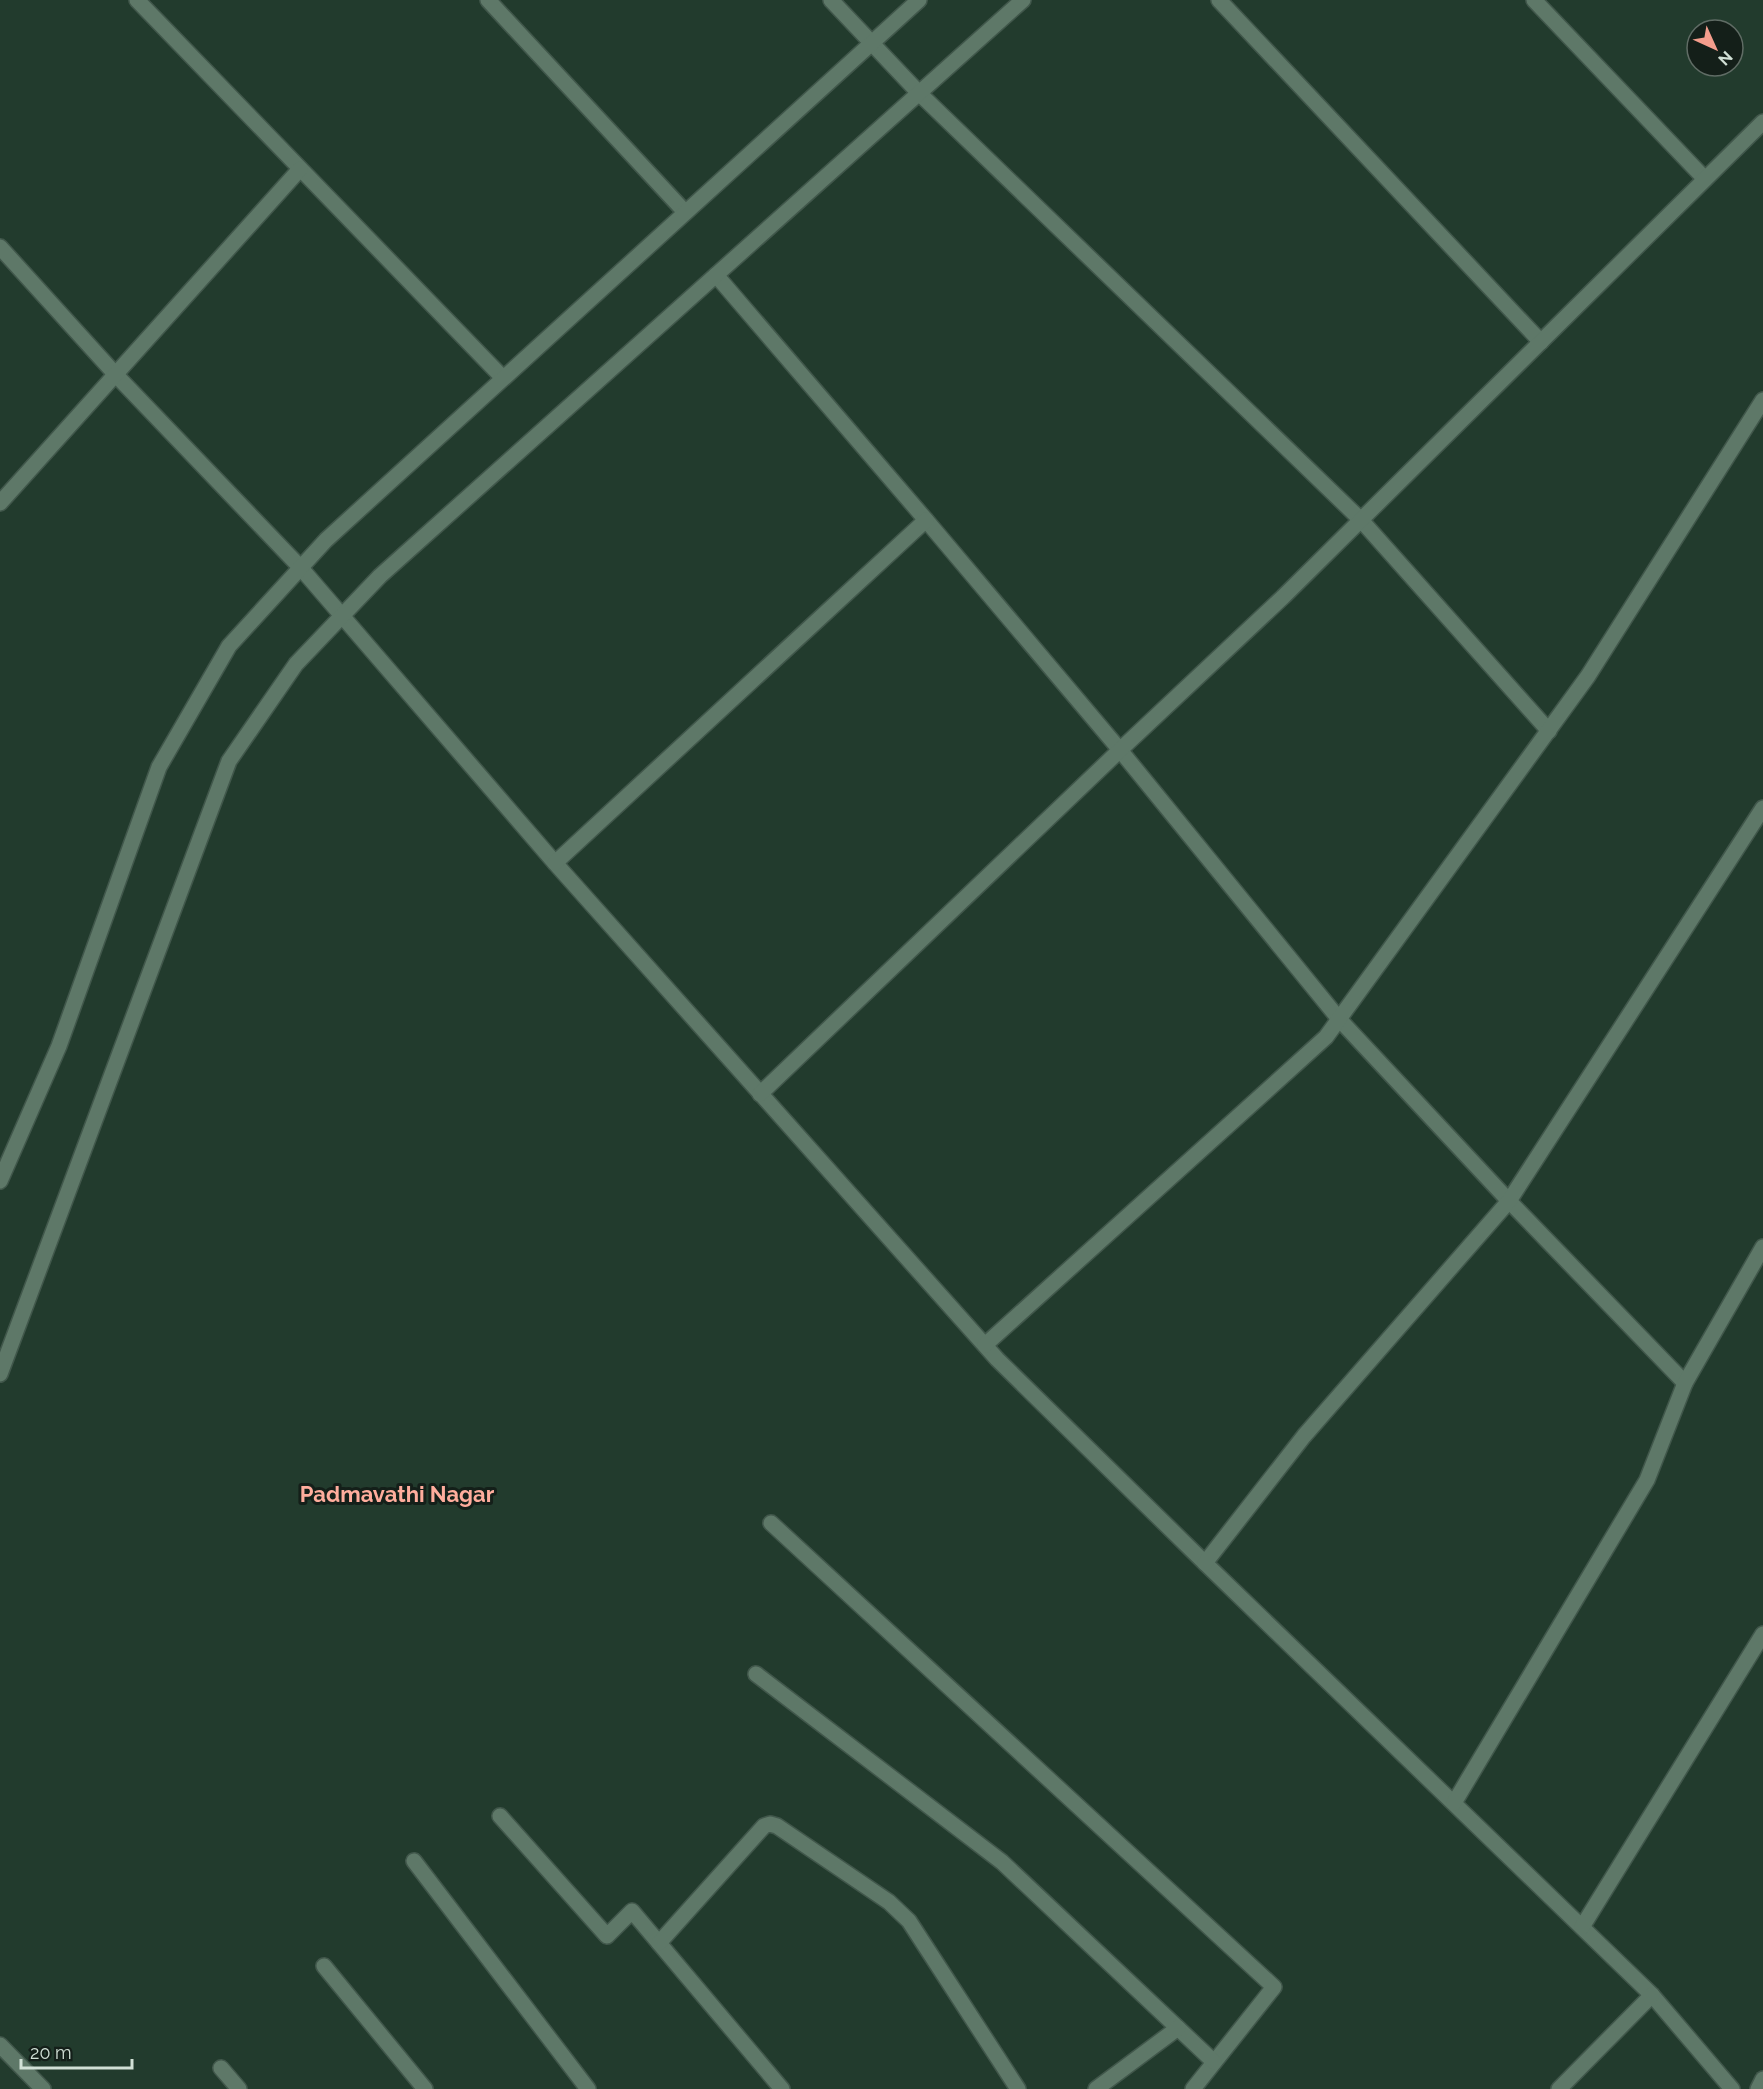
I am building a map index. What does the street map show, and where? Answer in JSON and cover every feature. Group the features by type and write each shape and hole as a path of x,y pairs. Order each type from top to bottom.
{"street":[{"path":"137,0 503,378"},
{"path":"488,0 686,212"},
{"path":"831,0 919,93 1361,520 1549,730"},
{"path":"0,1181 58,1046 159,767 229,646 326,540 919,0"},
{"path":"0,1374 229,761 296,664 380,576 1023,0"},
{"path":"1219,0 1541,342"},
{"path":"1534,0 1704,179"},
{"path":"760,1094 1283,597 1763,122"},
{"path":"0,503 300,169"},
{"path":"0,247 116,375 300,567 555,863 986,1345 1204,1563 1652,1995 1732,2089"},
{"path":"716,276 1120,750 1339,1019 1509,1201 1685,1383"},
{"path":"986,1345 1326,1037 1588,676 1763,400"},
{"path":"555,863 926,520"},
{"path":"1204,1563 1304,1436 1509,1201 1763,808"},
{"path":"1454,1803 1647,1480 1685,1383 1763,1246"},
{"path":"771,1523 1274,1987 1192,2089"},
{"path":"1582,1927 1763,1634"},
{"path":"756,1674 1002,1862 1214,2062"},
{"path":"500,1816 607,1936 632,1911 782,2089"},
{"path":"659,1943 764,1826 770,1824 777,1826 889,1902 909,1921 1018,2089"},
{"path":"414,1861 588,2089"},
{"path":"324,1966 425,2089"},
{"path":"1559,2089 1652,1995"},
{"path":"1096,2089 1178,2028"},
{"path":"0,2045 43,2089"},
{"path":"221,2068 239,2089"},
{"path":"1758,2089 1763,2079"}],"district":[{"name":"Padmavathi Nagar","path":"397,1494"}]}
